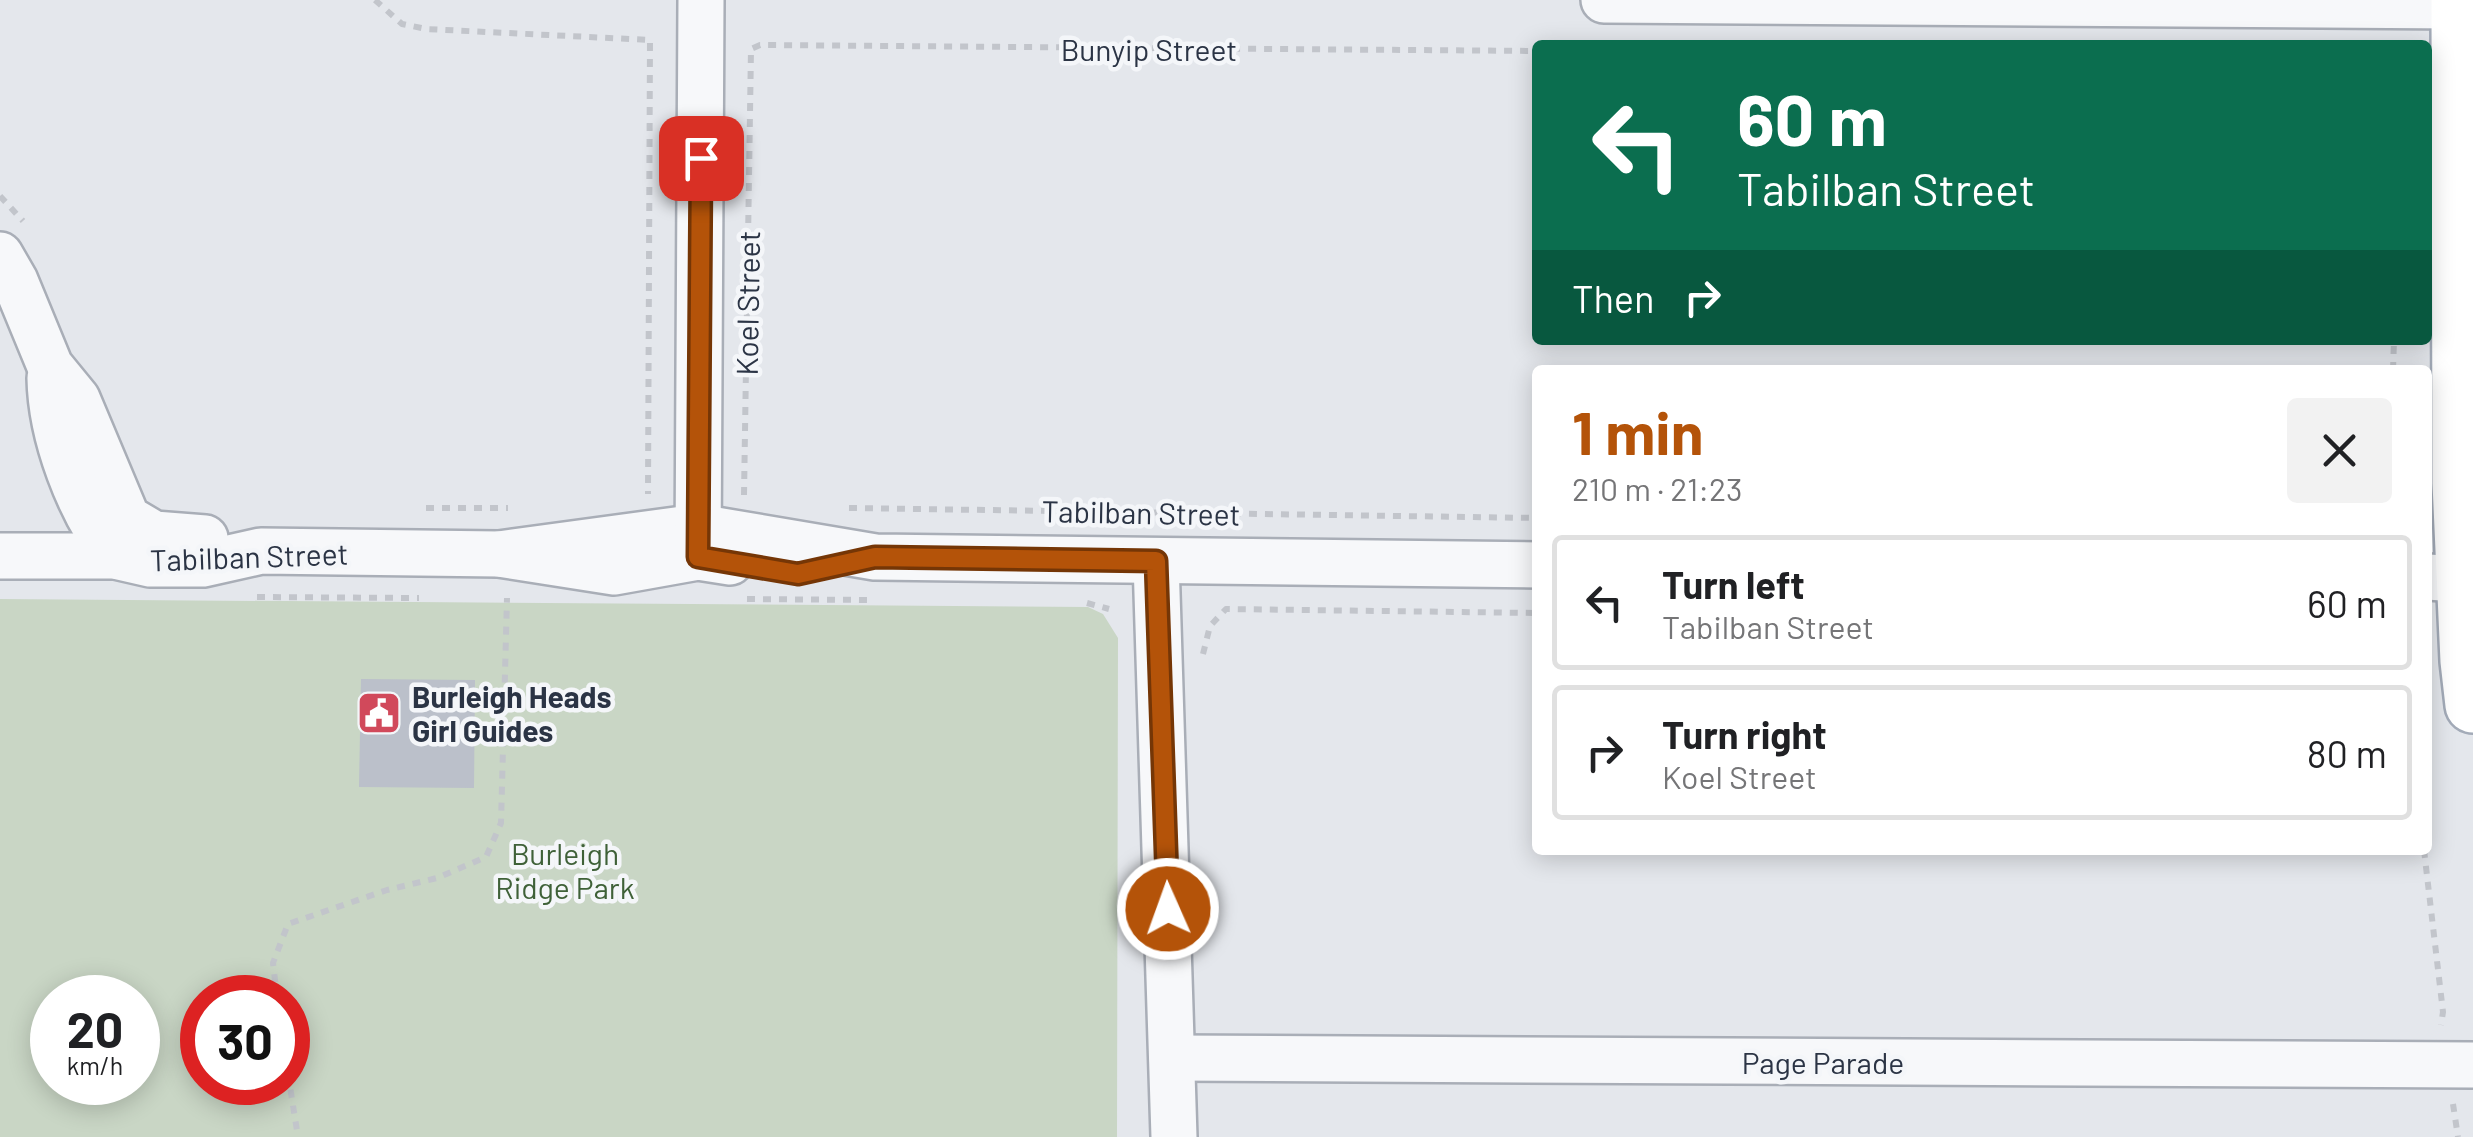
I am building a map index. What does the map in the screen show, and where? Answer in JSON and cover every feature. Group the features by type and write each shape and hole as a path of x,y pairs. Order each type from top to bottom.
{"main road":[{"path":"2459,3 2459,581 2473,705"}],"street":[{"name":"Koel Street","path":"698,542 701,0"},
{"path":"1604,0 2459,3"},
{"path":"0,254 50,366 50,403 62,452 94,525 126,542"},
{"name":"Tabilban Street","path":"0,556 126,542 150,564 203,564 261,552 500,554 698,542 875,557 1532,565"},
{"path":"1156,561 1174,1137"},
{"name":"Page Parade","path":"1172,1058 2473,1066"}],"path":[{"path":"375,0 402,24 426,29 650,40 650,461 644,505"},
{"name":"Bunyip Street","path":"760,45 1532,51"},
{"name":"Koel Street","path":"744,507 750,50 760,45"},
{"name":"Tabilban Street","path":"838,508 1532,518"},
{"path":"274,975 273,963 288,924 387,890 437,878 486,857 501,823 507,598 523,598"},
{"path":"727,599 884,600"},
{"path":"1081,602 1110,609"},
{"path":"1226,609 1532,612"},
{"path":"2425,855 2443,1012"},
{"path":"293,1105 298,1137"}],"green space":[{"name":"Burleigh Ridge Park","path":"0,599 1088,607 1103,614 1118,638 1117,1137 0,1137"}],"building":[{"path":"361,679 475,680 474,788 359,787"}],"place":[{"name":"Burleigh Heads Girl Guides","path":"379,713"}],"route":[{"path":"701,158 698,557 798,574 875,557 1156,561 1168,909"}]}
